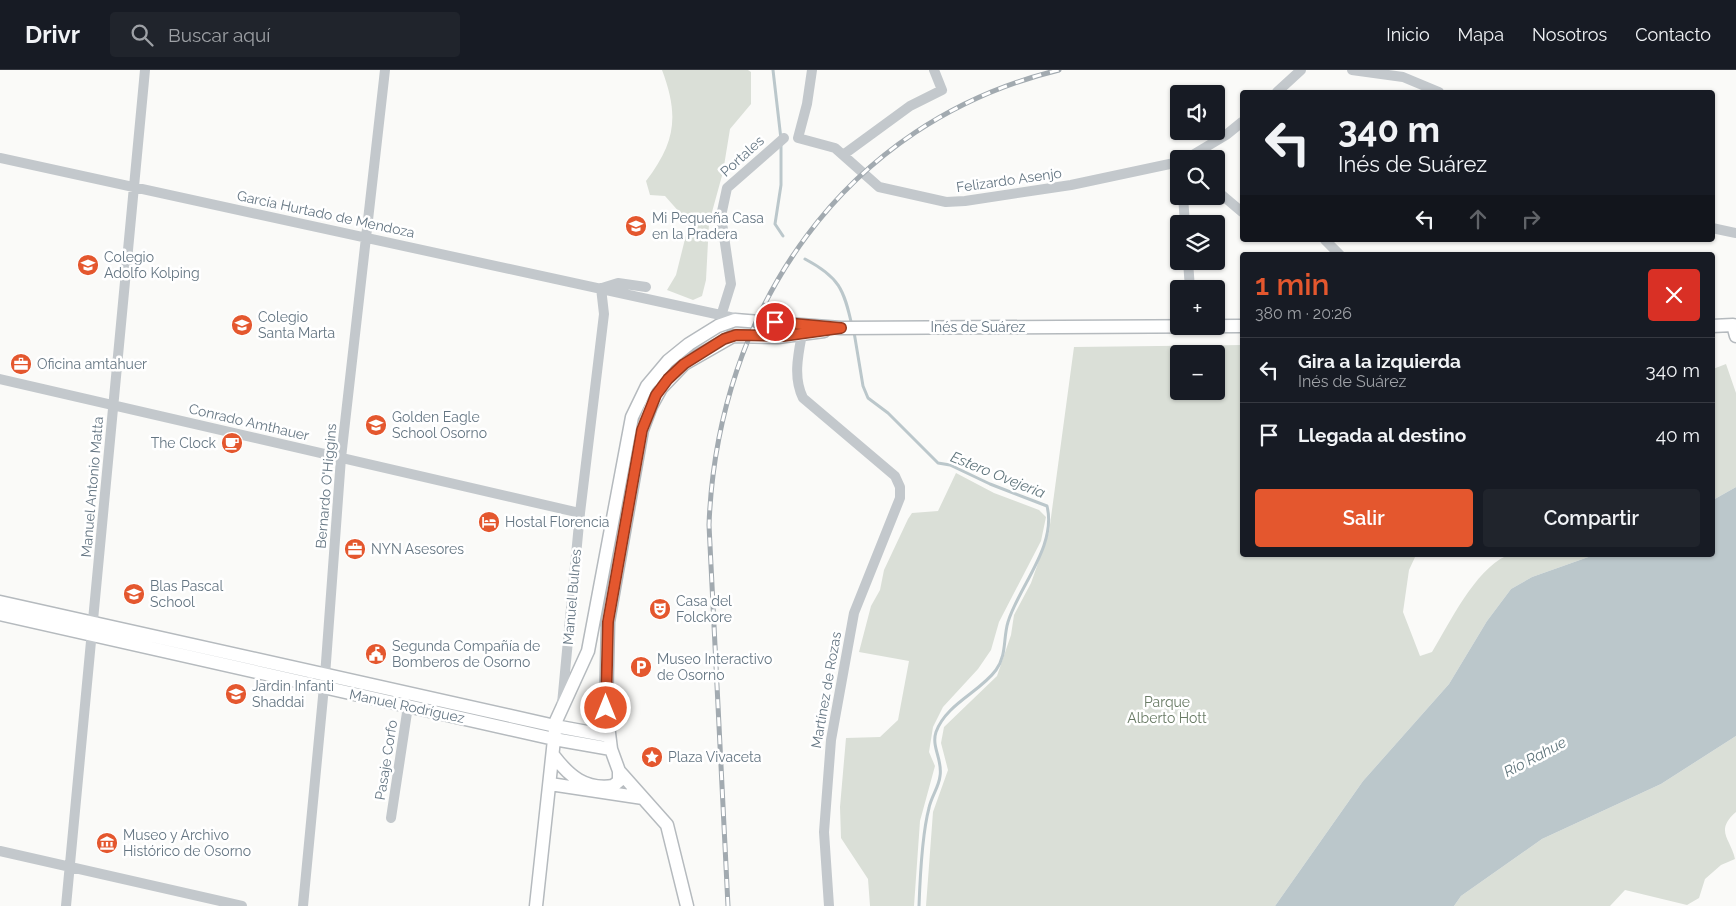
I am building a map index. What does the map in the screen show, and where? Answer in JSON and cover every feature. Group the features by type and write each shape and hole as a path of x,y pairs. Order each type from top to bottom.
{"main road":[{"name":"Inés de Suárez","path":"619,771 610,742 606,708 608,622 632,417 652,377 689,344 718,326 742,320 841,328 1170,325"},
{"name":"Inés de Suárez","path":"1225,323 1240,326"},
{"name":"Inés de Suárez","path":"1225,326 1240,326"},
{"path":"1715,326 1735,329"},
{"name":"Inés de Suárez","path":"561,708 588,651 625,487 642,430 651,406 661,388 684,364 733,336 778,336 841,328"},
{"name":"Manuel Rodríguez","path":"0,602 92,629 555,733"},
{"name":"Manuel Rodríguez","path":"0,614 92,629"},
{"name":"Manuel Rodríguez","path":"325,682 408,706 610,742"},
{"name":"Manuel Bulnes","path":"536,906 555,733 561,708"},
{"path":"553,755 571,777 588,785 613,786 619,781 619,771"},
{"path":"619,771 667,825 688,906"},
{"path":"550,784 643,798"}],"street":[{"name":"Manuel Antonio Matta","path":"66,906 145,70"},
{"name":"Bernardo O'Higgins","path":"303,906 325,682 341,458 385,70"},
{"name":"Felizardo Asenjo","path":"812,70 807,104 798,138 835,148 879,187 955,202 1071,185 1170,164"},
{"path":"843,155 910,106 942,90 934,70"},
{"path":"1279,90 1300,70"},
{"path":"1352,70 1403,77 1434,90"},
{"path":"1201,150 1226,135 1240,124"},
{"name":"Portales","path":"721,316 731,284 721,216 727,188 780,141"},
{"name":"García Hurtado de Mendoza","path":"0,158 601,288 618,283 646,287"},
{"path":"1225,198 1240,210"},
{"path":"1715,229 1736,233"},
{"path":"1327,242 1337,252"},
{"path":"601,288 742,320"},
{"name":"Manuel Bulnes","path":"561,708 596,366 604,314 601,288"},
{"name":"Martínez de Rozas","path":"802,334 797,377 798,389 803,398 895,476 900,487 897,506 854,613 830,740 824,832 829,906"},
{"name":"Conrado Amthauer","path":"0,379 580,513"},
{"name":"Pasaje Corfo","path":"390,818 408,706"},
{"path":"0,851 242,906"}],"green space":[{"path":"662,70 748,70 751,72 751,104 730,129 723,172 709,223 706,280 702,296 693,300 667,290 676,275 689,223 665,196 650,195 646,181 664,154 672,128 671,101"},
{"name":"Parque Alberto Hott","path":"1225,345 1240,345 1240,557 1415,557 1409,570 1403,612 1420,656 1432,652 1473,585 1495,563 1504,557 1588,557 1532,577 1511,589 1487,621 1449,684 1363,781 1275,906 926,906 933,812 948,770 941,743 944,727 997,676 1011,635 1014,615 1031,583 1049,532 1074,347 1170,346 1170,400 1225,400"},
{"path":"1726,364 1736,393 1736,487 1715,499 1715,368"},
{"path":"956,473 994,493 1039,510 1046,517 1041,541 999,622 991,650 978,669 943,707 933,727 929,752 935,766 920,821 914,906 870,906 868,879 841,838 840,807 846,738 880,737 898,720 909,661 859,652 871,606 880,590 884,570 908,519 912,513 938,511"},
{"path":"1736,736 1736,812 1729,819 1725,830 1735,859 1721,865 1705,879 1699,898 1687,905 1625,890 1610,906 1454,906 1461,896 1542,839 1661,784"}],"water":[{"name":"Río Rahue","path":"1736,487 1736,736 1661,784 1542,839 1461,896 1454,906 1275,906 1363,781 1449,684 1487,621 1511,589 1532,577 1588,557 1715,557 1715,499"}],"waterway":[{"name":"Estero Ovejeria","path":"773,70 781,139"},
{"name":"Estero Ovejeria","path":"781,145 781,185 775,224 783,236"},
{"name":"Estero Ovejeria","path":"805,259 826,272 838,285 843,293 852,326"},
{"name":"Estero Ovejeria","path":"854,332 863,386 868,398 888,413 938,463 950,465 990,484 1047,506 1049,521 1042,551 1013,608 1008,622 1002,658 996,670 947,714 936,732 935,743 940,764 940,776 930,804 925,830 919,906"}],"railway":[{"path":"728,906 709,525 718,446 737,371 767,300 806,236 856,180 915,133 983,96 1059,70"}],"place":[{"name":"Mi Pequeña Casa en la Pradera","path":"636,226"},
{"name":"Colegio Adolfo Kolping","path":"88,265"},
{"name":"Colegio Santa Marta","path":"242,325"},
{"name":"Oficina amtahuer","path":"21,364"},
{"name":"Golden Eagle School Osorno","path":"376,425"},
{"name":"The Clock","path":"232,443"},
{"name":"Hostal Florencia","path":"489,522"},
{"name":"NYN Asesores","path":"355,549"},
{"name":"Blas Pascal School","path":"134,594"},
{"name":"Casa del Folckore","path":"660,609"},
{"name":"Segunda Compañía de Bomberos de Osorno","path":"376,654"},
{"name":"Museo Interactivo de Osorno","path":"641,667"},
{"name":"Jardin Infanti Shaddai","path":"236,694"},
{"name":"Plaza Vivaceta","path":"652,757"},
{"name":"Museo y Archivo Histórico de Osorno","path":"107,843"}],"route":[{"path":"606,708 606,640 608,622 642,430 651,406 656,395 668,379 684,364 694,356 728,337 740,334 783,336 841,328 775,322"}]}
